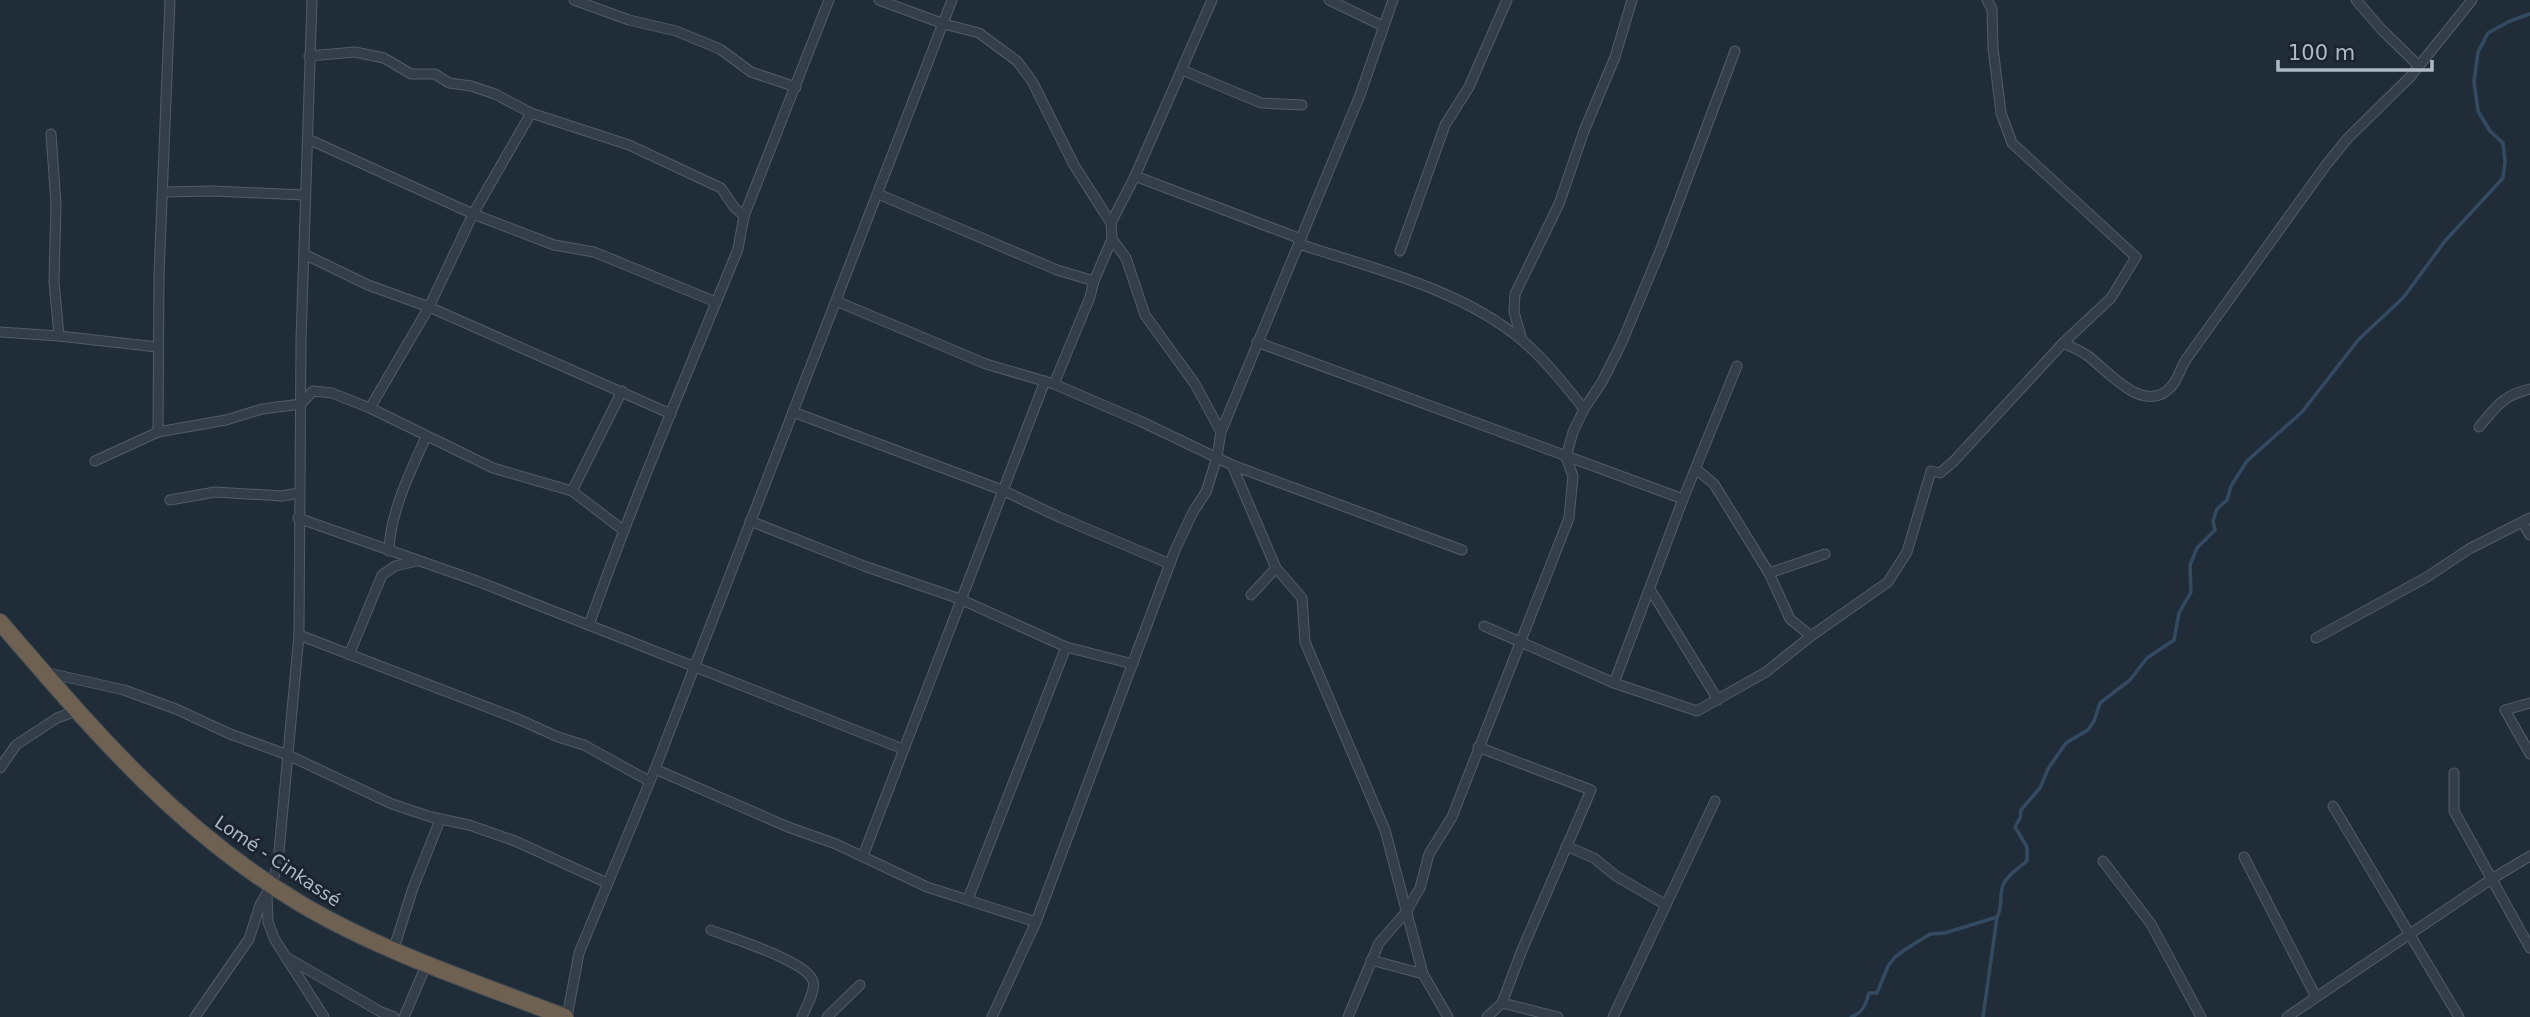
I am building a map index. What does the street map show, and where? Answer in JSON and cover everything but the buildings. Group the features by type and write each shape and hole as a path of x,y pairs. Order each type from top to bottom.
{"highway":[{"name":"Lomé - Cinkassé","path":"0,622 76,711 152,791 270,888 330,920 427,963 566,1017"}],"street":[{"path":"158,432 158,347 170,0"},
{"path":"195,1017 249,939 278,862 299,635 298,518 304,195 312,0"},
{"path":"574,0 629,20 676,31 720,49 751,72 796,87"},
{"path":"589,625 623,530 738,249 744,216 828,0"},
{"path":"863,856 1002,490 1090,297 1112,239 1111,223 1074,165 1031,81 1017,61 979,33 944,24 879,0"},
{"path":"566,1017 579,953 655,769 952,0"},
{"path":"1111,223 1135,176 1212,0"},
{"path":"1329,0 1383,26"},
{"path":"992,1017 1036,922 1170,564 1193,512 1206,492 1217,457 1221,432 1360,95 1393,0"},
{"path":"1400,251 1445,125 1469,87 1507,0"},
{"path":"1522,340 1514,312 1515,294 1559,204 1584,131 1615,57 1632,0"},
{"path":"1483,626 1491,632 1521,641 1614,682 1697,711 1766,672 1811,636 1888,582 1907,552 1931,471 1940,473 1954,462 2063,344 2111,298 2136,257 2012,143 2001,113 1993,48 1992,9 1987,0"},
{"path":"2356,0 2419,66"},
{"path":"2063,344 2086,354 2132,391 2147,396 2161,394 2172,386 2187,358 2326,165 2348,138 2378,111 2419,66 2472,0"},
{"path":"1348,1017 1371,960 1386,933 1406,911 1420,888 1434,844 1452,817 1569,518 1573,476 1566,457 1573,432 1622,342 1662,246 1735,51"},
{"path":"309,56 355,52 384,58 411,74 436,74 449,83 471,86 495,94 531,113 629,145 721,188 744,216"},
{"path":"1182,70 1261,103 1302,105"},
{"path":"370,408 429,307 472,214 531,113"},
{"path":"51,134 56,204 54,282 59,335"},
{"path":"308,139 472,214 554,245 594,252 716,302"},
{"path":"1135,176 1300,241 1451,296 1522,340 1551,369 1584,409"},
{"path":"163,192 304,195"},
{"path":"877,194 1057,270 1094,281"},
{"path":"1112,239 1126,258 1146,315 1195,384 1221,432"},
{"path":"304,254 368,285 429,307 671,414"},
{"path":"836,301 986,364 1050,383 1232,464 1462,550"},
{"path":"0,332 59,335 158,347"},
{"path":"1258,342 1683,499"},
{"path":"1614,682 1737,366"},
{"path":"2479,427 2512,393 2530,389"},
{"path":"95,461 158,432 226,420 262,409 301,404 313,391 332,393 370,408 493,468 572,491 623,530"},
{"path":"572,491 622,391"},
{"path":"793,412 1002,490 1170,564"},
{"path":"389,551 389,537 403,488 426,437"},
{"path":"1232,464 1276,568 1302,598 1305,642 1385,830 1423,974 1448,1017"},
{"path":"1696,469 1714,484 1769,573 1790,620 1811,636"},
{"path":"170,500 215,492 282,496 299,494"},
{"path":"298,518 477,581 903,749"},
{"path":"2316,638 2526,520 2530,535"},
{"path":"750,521 864,566 960,599 1066,647 1133,664"},
{"path":"1769,573 1825,554"},
{"path":"349,655 382,575 395,566 418,561"},
{"path":"1251,595 1276,568"},
{"path":"1650,589 1718,700"},
{"path":"299,635 584,745 649,781"},
{"path":"968,900 1066,647"},
{"path":"41,671 124,690 176,709 230,734 288,755 392,804 440,820 469,825 514,841 607,883"},
{"path":"2530,703 2505,710 2530,754"},
{"path":"0,768 16,745 57,718 76,711"},
{"path":"1478,747 1591,790 1502,1003 1487,1017"},
{"path":"655,769 788,827 863,856 928,887 1036,922"},
{"path":"2454,773 2454,811 2530,948"},
{"path":"1613,1017 1715,801"},
{"path":"2333,806 2459,1017"},
{"path":"394,948 417,877 440,820"},
{"path":"1566,846 1594,858 1616,876 1666,905"},
{"path":"2287,1017 2530,856"},
{"path":"2244,857 2316,997"},
{"path":"2103,862 2151,924 2201,1017"},
{"path":"270,888 268,922 284,956 324,1017"},
{"path":"711,930 784,958 809,975 813,990 802,1017"},
{"path":"284,956 394,1017"},
{"path":"1371,960 1423,974"},
{"path":"404,1017 427,963"},
{"path":"827,1017 860,985"},
{"path":"1502,1003 1558,1017"}],"waterway":[{"path":"1851,1017 1863,1008 1869,993 1877,993 1888,966 1906,949 1930,934 1945,933 1997,917 2005,881 2027,861 2027,847 2015,827 2021,810 2040,788 2048,769 2066,743 2088,730 2100,703 2130,680 2147,658 2174,640 2179,613 2191,592 2190,565 2197,548 2215,530 2213,521 2217,509 2227,500 2231,486 2247,461 2302,412 2359,339 2403,298 2445,241 2503,178 2503,143 2490,131 2478,111 2474,82 2478,52 2488,33 2530,14"},
{"path":"1983,1017 1997,917"}]}
